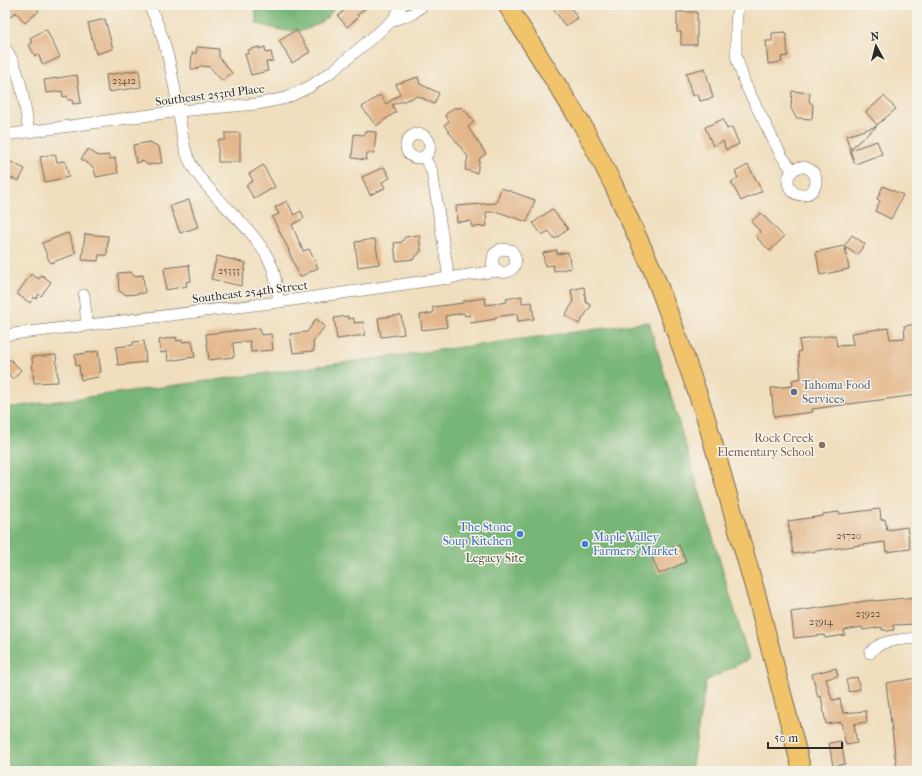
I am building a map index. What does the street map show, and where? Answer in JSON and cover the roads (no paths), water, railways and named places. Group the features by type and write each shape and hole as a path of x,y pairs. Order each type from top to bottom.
{"main road":[{"path":"507,6 583,126 613,184 654,271 705,415 757,597 802,771"}],"street":[{"path":"150,5 168,54 186,152 194,169 212,192 244,224 265,253 273,270 279,302"},
{"name":"Southeast 253rd Place","path":"394,20 402,5"},
{"name":"Southeast 253rd Place","path":"5,135 179,111 258,104 286,98 309,87 334,70 394,20 412,14 423,5"},
{"path":"738,5 736,25 736,56 745,84 781,155 793,171"},
{"path":"5,48 12,57 20,78 29,132"},
{"path":"424,157 432,171 449,278"},
{"name":"Southeast 254th Street","path":"5,335 279,302 497,271"},
{"path":"84,295 87,325"},
{"path":"870,653 874,648 885,642 917,638"}],"place":[{"name":"Tahoma Food Services","path":"794,392"},
{"name":"Rock Creek Elementary School","path":"822,445"},
{"name":"The Stone Soup Kitchen","path":"520,534"},
{"name":"Maple Valley Farmers' Market","path":"585,544"}],"park label":[{"name":"Legacy Site","path":"495,558"}]}
